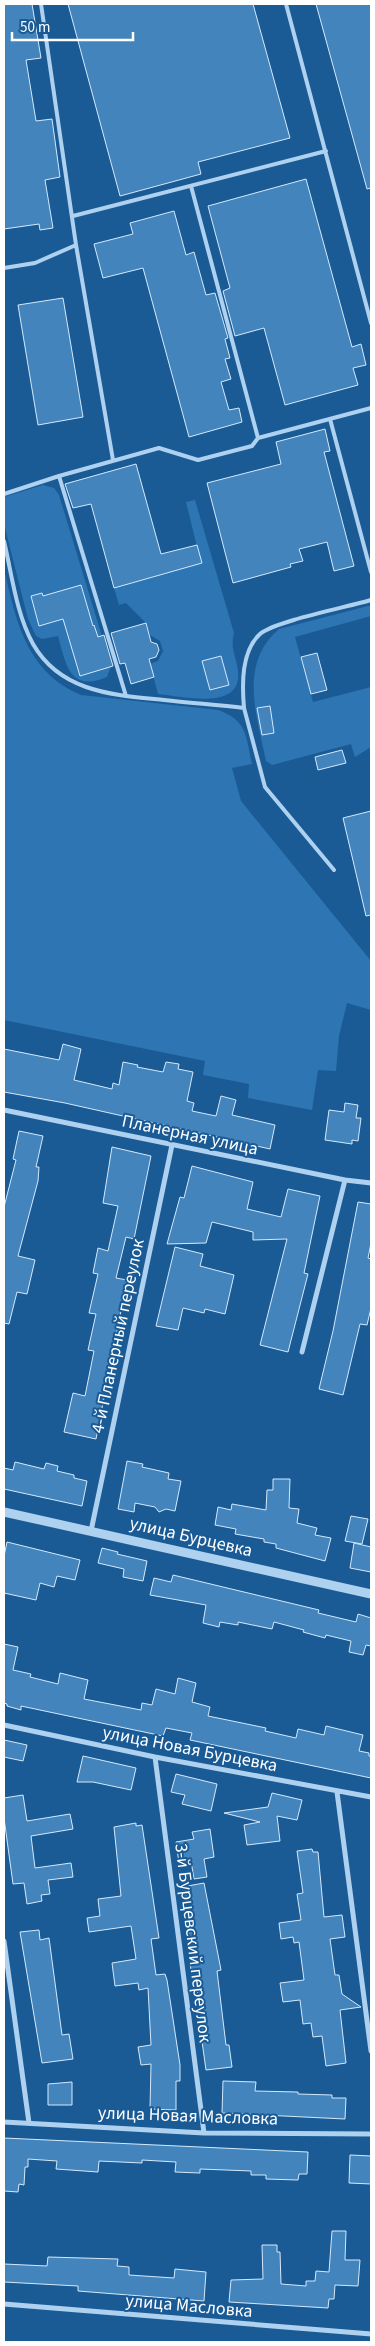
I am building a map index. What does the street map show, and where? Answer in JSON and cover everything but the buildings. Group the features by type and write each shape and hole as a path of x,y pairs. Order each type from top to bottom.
{"street":[{"name":"Планерная улица","path":"4,1110 172,1146 345,1180 371,1183"},
{"name":"4-й Планерный переулок","path":"91,1531 172,1146"},
{"path":"302,1352 345,1180"},
{"name":"улица Бурцевка","path":"4,1512 371,1594"},
{"name":"улица Новая Бурцевка","path":"4,1725 155,1757 371,1797"},
{"name":"3-й Бурцевский переулок","path":"155,1757 204,2133"},
{"path":"338,1792 371,2051"},
{"path":"4,1941 30,2123"},
{"name":"улица Новая Масловка","path":"4,2122 204,2133 371,2134"},
{"name":"улица Масловка","path":"4,2304 371,2334"}],"lane":[{"path":"41,4 76,245 113,460"},
{"path":"286,4 371,323"},
{"path":"73,216 326,151"},
{"path":"190,186 258,438"},
{"path":"4,268 35,263 76,245"},
{"path":"4,494 59,476 159,448 198,460 252,446 258,438 371,408"},
{"path":"330,419 371,572"},
{"path":"59,476 126,696"},
{"path":"4,541 22,620 34,645 50,665 73,682 98,692 244,708"},
{"path":"334,870 265,787 244,708 245,665 251,646 260,634 276,626 371,600"}],"shaded area":[{"path":"43,485 54,488 59,495 111,666 107,677 94,681 84,681 71,673 58,636 42,639 36,636 28,619 4,524 4,497"},
{"path":"195,500 234,633 233,648 238,671 237,684 231,692 221,697 208,699 158,694 150,664 158,661 163,651 160,641 150,635 146,623 126,603 119,605 114,588 201,563 186,502"},
{"path":"4,569 13,607 26,642 47,673 62,685 81,695 218,710 235,719 244,731 252,764 232,768 241,801 371,961 371,1010 347,1003 339,1036 336,1071 318,1070 312,1110 248,1098 249,1084 203,1075 205,1061 4,1020"},
{"path":"371,606 371,616 295,637 313,702 371,687 371,747 355,757 351,744 272,765 266,761 255,709 254,691 254,674 258,658 266,643 279,629"}]}
